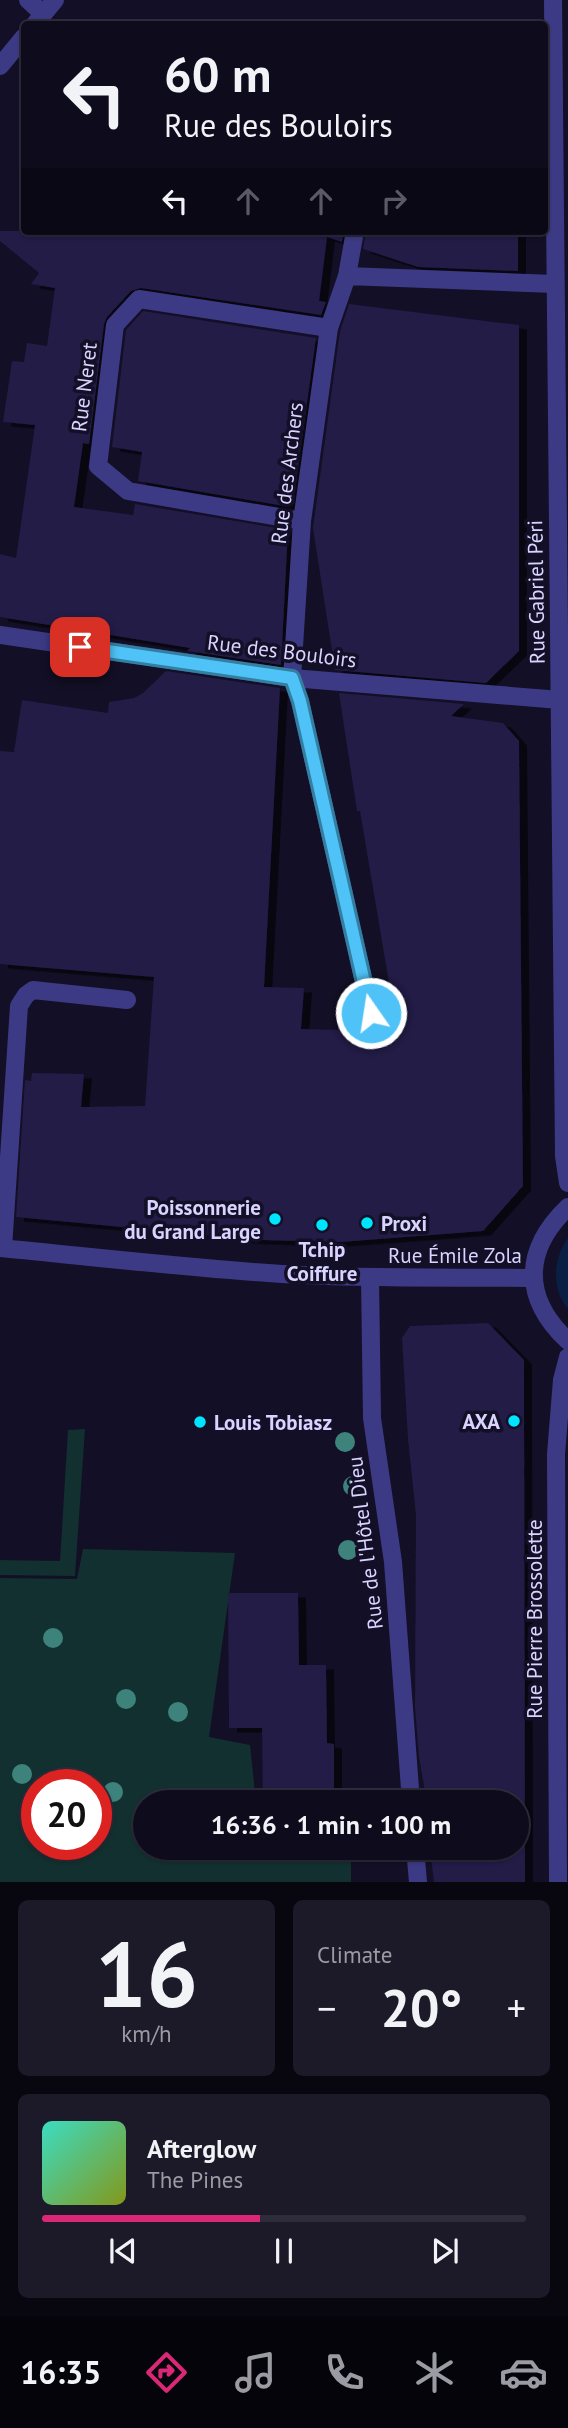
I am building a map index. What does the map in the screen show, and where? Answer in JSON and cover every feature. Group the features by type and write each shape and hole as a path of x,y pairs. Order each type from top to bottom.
{"street":[{"path":"28,0 39,19 55,0"},
{"name":"Rue Gabriel Péri","path":"553,0 555,285 564,694 564,1156 568,1183"},
{"path":"0,66 21,41"},
{"name":"Rue des Archers","path":"292,678 302,521 329,328 347,276 354,235"},
{"path":"347,276 555,285"},
{"name":"Rue Neret","path":"302,521 128,491 98,466 114,325 139,299 329,328"},
{"name":"Rue des Bouloirs","path":"0,635 292,678 564,694"},
{"path":"292,678 300,701 371,1013"},
{"path":"2,1248 19,1006 33,990 127,1000"},
{"path":"568,1207 550,1224 537,1250 534,1278 539,1304 552,1326 568,1341"},
{"name":"Rue Émile Zola","path":"2,1248 189,1268 370,1278 534,1278"},
{"name":"Rue de l'Hôtel Dieu","path":"370,1278 372,1419 393,1562 410,1790"},
{"name":"Rue Pierre Brossolette","path":"558,1882 556,1454 562,1380 568,1357"},
{"path":"416,1860 418,1882"}],"green space":[{"path":"85,1429 75,1576 0,1575 0,1560 60,1561 68,1430"},
{"path":"83,1549 235,1553 209,1737 250,1745 255,1790 133,1790 133,1860 351,1860 351,1882 0,1882 0,1578 77,1579"}],"water":[{"path":"568,1238 568,1309 559,1293 556,1274 559,1255"}],"building":[{"path":"0,231 21,231 21,235 343,235 342,242 327,237 319,301 326,302 321,315 141,288 131,291 107,317 104,324 89,444 83,443 74,507 133,515 135,504 288,530 281,665 0,617 0,554 16,558 35,425 3,422 12,361 24,362 27,343 47,346 55,288 31,284 39,273 0,241"},
{"path":"365,235 518,235 518,271 418,267 363,249"},
{"path":"349,304 519,325 519,651 486,683 335,670 313,528 340,331"},
{"path":"143,311 316,338 295,489 290,489 290,507 138,481 142,452 112,447 126,330"},
{"path":"166,671 280,688 264,987 304,988 301,1029 346,1030 396,1024 360,811 357,811 339,693 464,704 451,716 503,723 519,741 523,1186 483,1231 341,1242 259,1240 16,1217 25,1080 31,1081 32,1073 84,1074 81,1107 145,1106 154,977 0,964 0,751 14,752 22,700 108,713 109,702 134,698"},
{"path":"488,1323 524,1360 525,1790 425,1790 415,1707 416,1515 402,1338 410,1326"},
{"path":"228,1593 298,1593 299,1665 326,1665 327,1743 334,1744 334,1790 263,1790 262,1728 229,1728"},
{"path":"431,1860 525,1860 525,1882 434,1882"}],"place":[{"name":"Poissonnerie du Grand Large","path":"275,1219"},
{"name":"Proxi","path":"367,1223"},
{"name":"Tchip Coiffure","path":"322,1225"},
{"name":"AXA","path":"514,1421"},
{"name":"Louis Tobiasz","path":"200,1422"}],"route":[{"path":"80,647 292,678 300,701 371,1013"}]}
